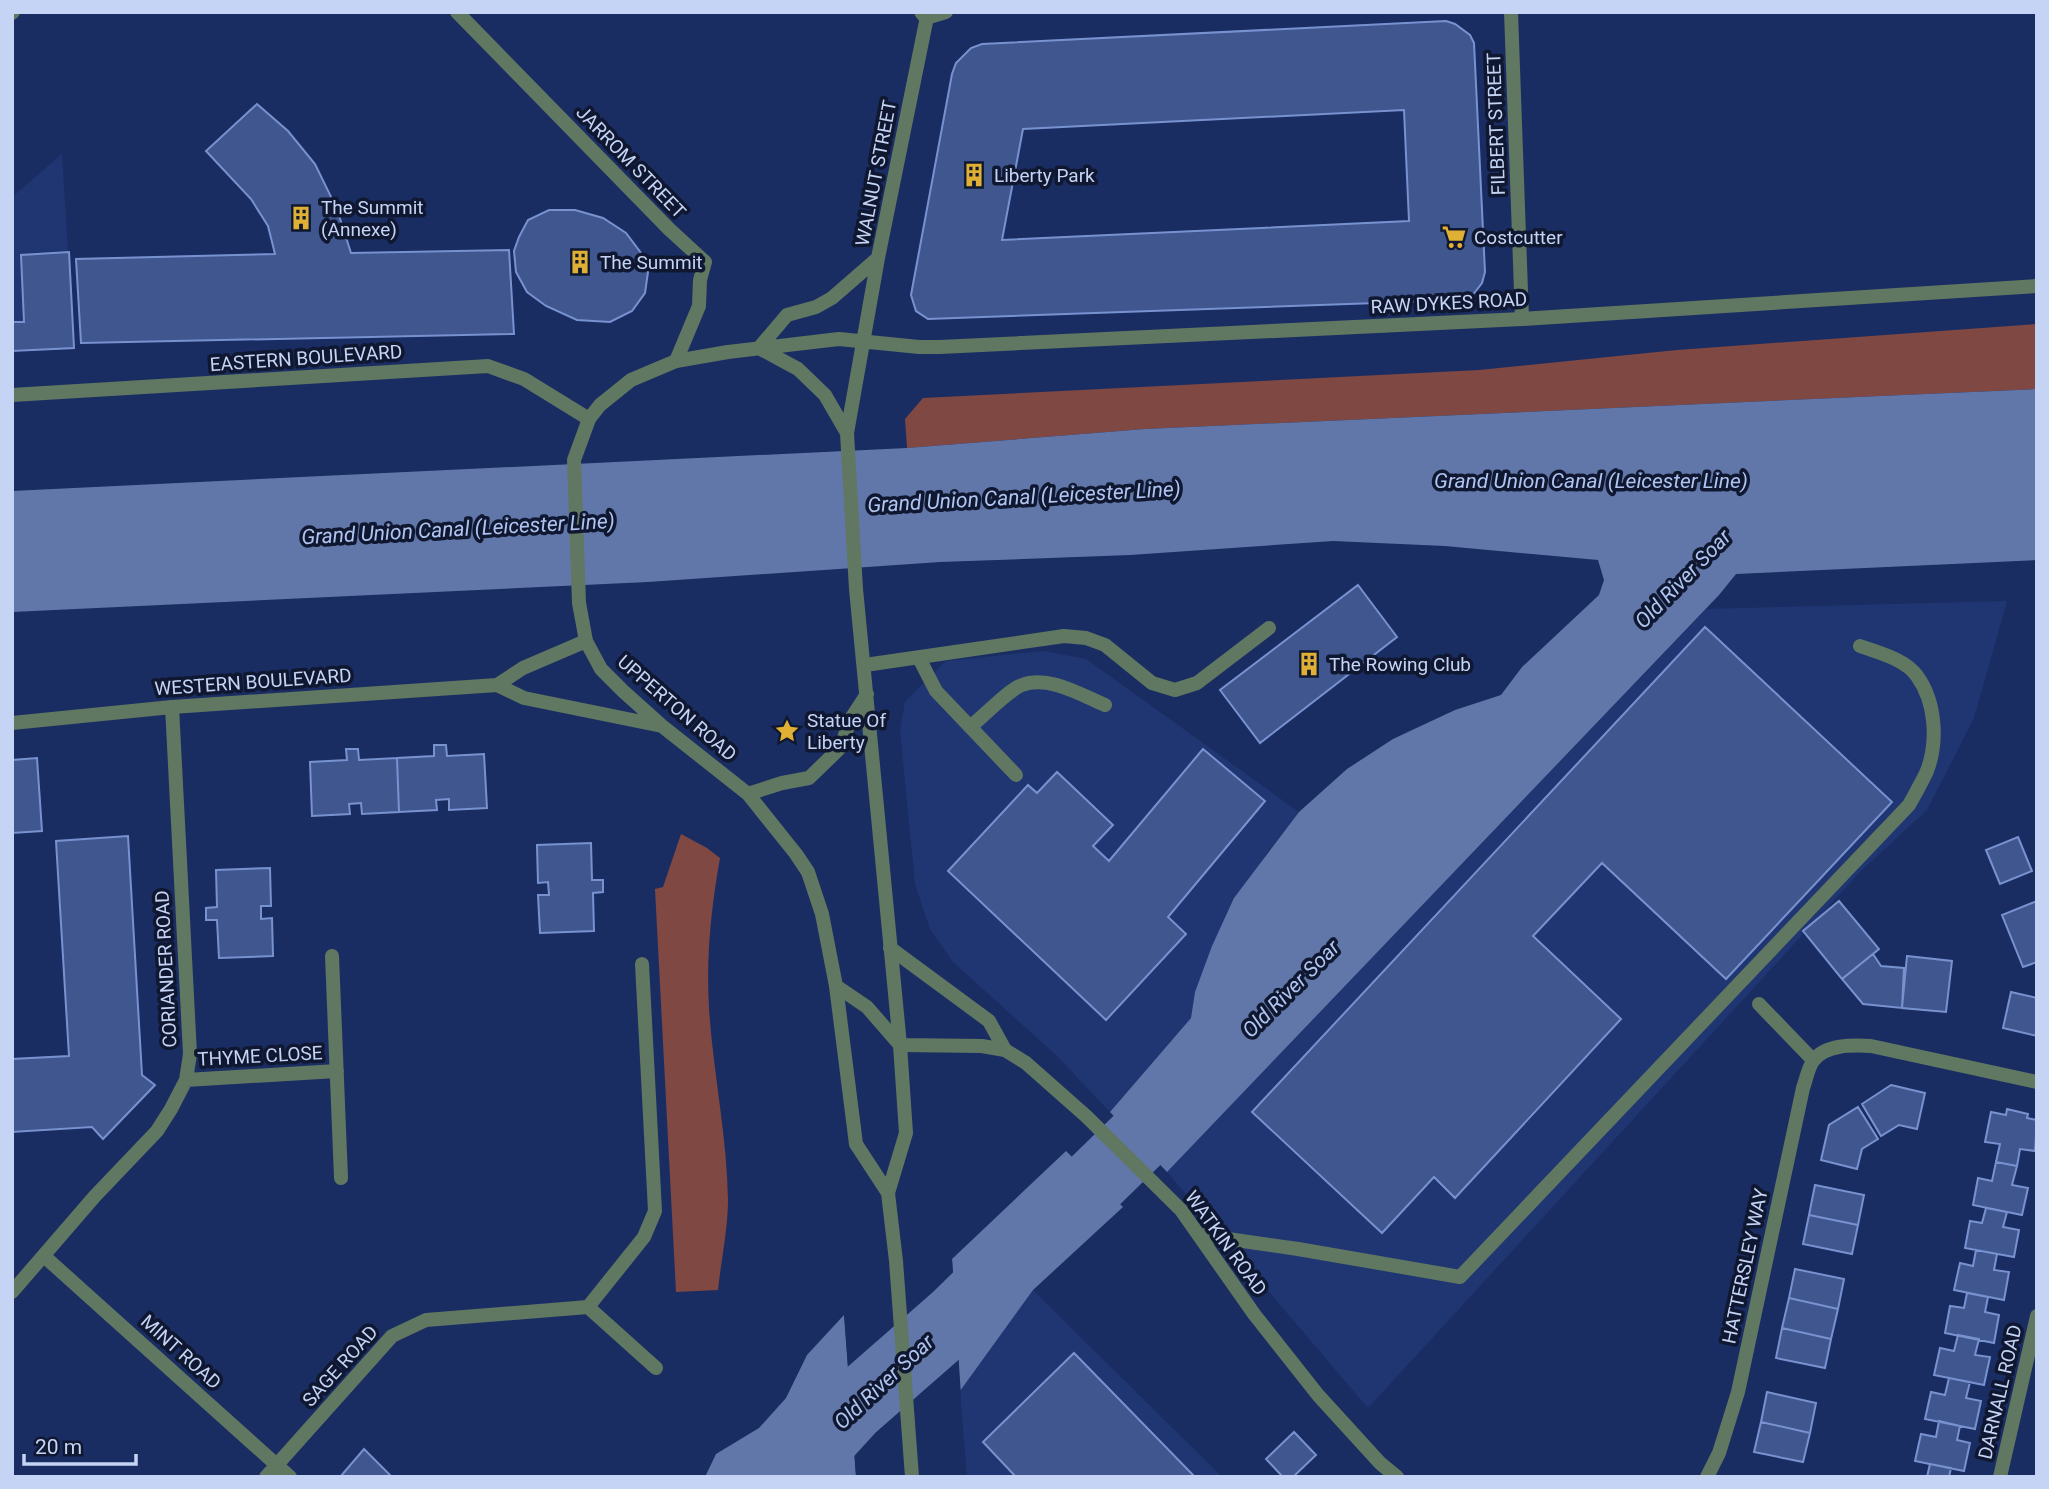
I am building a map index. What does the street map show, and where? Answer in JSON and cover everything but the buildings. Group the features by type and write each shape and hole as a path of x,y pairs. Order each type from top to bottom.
{"street":[{"name":"JARROM STREET","path":"457,12 669,229 705,262 700,281 699,306 676,361"},
{"path":"925,14 946,12"},
{"name":"FILBERT STREET","path":"1511,12 1522,319"},
{"name":"WALNUT STREET","path":"863,341 925,14"},
{"path":"759,348 787,315 816,307 832,298 878,258"},
{"name":"RAW DYKES ROAD","path":"863,341 940,347 1522,319 2037,286"},
{"name":"UPPERTON ROAD","path":"888,1193 856,1144 850,1115 836,986 822,914 808,872 748,794 662,726 601,669 586,642 579,603 574,460 589,419 600,405 631,380 676,361 839,339 863,341 848,440 856,589 906,1133 888,1193 896,1261 912,1477"},
{"name":"UPPERTON ROAD","path":"759,348 798,369 825,395 848,440"},
{"name":"EASTERN BOULEVARD","path":"12,395 488,366 524,379 589,419"},
{"path":"865,665 1064,636 1086,638 1105,645 1152,683 1175,690 1197,683 1269,628"},
{"name":"WESTERN BOULEVARD","path":"12,723 172,707 498,685 523,668 586,642"},
{"path":"1200,1235 1298,1249 1460,1278 1909,804 1927,770 1934,737 1930,702 1916,675 1891,657 1860,646"},
{"path":"919,658 936,691 1016,775"},
{"path":"970,727 1020,686 1034,683 1049,683 1105,705"},
{"name":"WESTERN BOULEVARD","path":"498,685 524,698 662,726"},
{"path":"748,794 809,778 841,747 850,720 867,694"},
{"name":"CORIANDER ROAD","path":"12,1292 95,1196 156,1131 186,1080 190,1054 172,707"},
{"name":"WATKIN ROAD","path":"890,948 989,1021 1005,1050"},
{"name":"THYME CLOSE","path":"332,956 341,1178"},
{"path":"642,964 655,1210 644,1237 588,1307 656,1368"},
{"path":"836,986 867,1007 900,1045"},
{"path":"1759,1004 1814,1060 1832,1048 1871,1046 2037,1082"},
{"name":"WATKIN ROAD","path":"900,1045 960,1045 1005,1050 1026,1063 1086,1116 1181,1210 1254,1314 1318,1395 1397,1477"},
{"name":"HATTERSLEY WAY","path":"1707,1477 1719,1453 1738,1392 1804,1088 1814,1060"},
{"name":"THYME CLOSE","path":"186,1080 337,1071"},
{"name":"MINT ROAD","path":"45,1256 290,1477"},
{"name":"SAGE ROAD","path":"266,1477 392,1336 426,1320 588,1307"},
{"name":"DARNALL ROAD","path":"2000,1477 2037,1316"}],"shaded area":[{"path":"62,154 74,348 12,351 12,197"},
{"path":"2037,324 2037,389 1145,429 907,448 905,419 923,398 1479,370 1677,350"},
{"path":"2007,601 1974,718 1927,810 1862,870 1368,1408 1167,1172 1706,609"},
{"path":"1043,651 1086,659 1299,812 1267,853 1195,992 1191,1018 1110,1112 1056,1055 953,962 930,929 915,884 900,730 905,702 946,661"},
{"path":"681,834 720,858 710,933 708,989 728,1200 718,1290 676,1292 655,889 663,887"},
{"path":"1033,1290 1222,1477 967,1477 960,1391"}],"water":[{"name":"Grand Union Canal (Leicester Line)","path":"2037,389 2037,560 1736,574 1719,595 1167,1172 1110,1112 1191,1018 1195,992 1234,898 1299,812 1347,769 1393,739 1455,710 1501,695 1522,667 1599,595 1604,580 1598,560 1445,546 1333,541 1130,555 940,562 648,582 12,612 12,491 907,448 1145,429"},
{"path":"1066,1151 1123,1207 1033,1290 960,1391 952,1259"},
{"path":"844,1315 856,1475 705,1477 716,1454 759,1428 786,1398 807,1355"}],"pier":[{"path":"952,1255 961,1395 957,1391 948,1259"},
{"path":"844,1312 847,1315 859,1477 856,1477"}],"waterway":[{"name":"Old River Soar","path":"789,1477 851,1409 956,1317 1205,1074"}],"place":[{"name":"Liberty Park","path":"974,175"},
{"name":"The Summit (Annexe)","path":"301,218"},
{"name":"Costcutter","path":"1454,237"},
{"name":"The Summit","path":"580,262"},
{"name":"The Rowing Club","path":"1309,664"},
{"name":"Statue Of Liberty","path":"787,731"}]}
